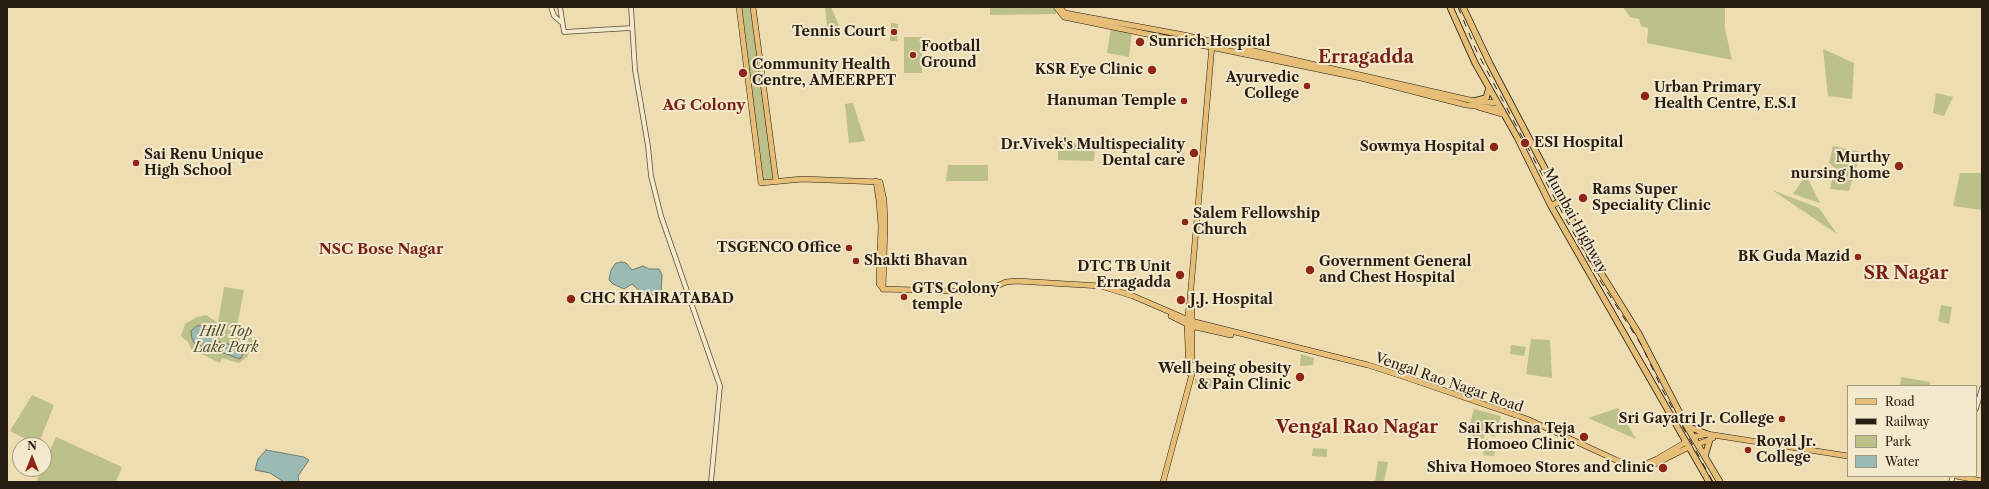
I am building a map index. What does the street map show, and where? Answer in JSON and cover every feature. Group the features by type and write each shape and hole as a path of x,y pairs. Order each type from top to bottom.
{"highway":[{"name":"Mumbai Highway","path":"1450,7 1472,56 1505,116 1551,206 1709,482"},
{"name":"Mumbai Highway","path":"1463,7 1490,64 1593,260 1639,334 1687,426 1720,482"},
{"path":"1474,101 1486,98 1489,87"},
{"path":"1479,107 1501,112 1505,116"},
{"path":"1551,206 1562,200"},
{"path":"1687,426 1710,437 1705,456"}],"main road":[{"path":"739,7 761,183 776,181 753,7"},
{"path":"1056,7 1064,16 1212,44 1479,107 1501,109"},
{"path":"1059,7 1065,13 1361,74 1474,101 1497,103"},
{"path":"1164,482 1191,376 1189,373 1190,300 1212,44"},
{"name":"Vengal Rao Nagar Road","path":"776,181 802,180 878,182 880,200 879,284 883,289 978,292 990,289 1006,282 1017,281 1101,286 1129,296 1189,322 1367,368 1436,388 1534,424 1616,463 1639,470 1654,465 1689,448"},
{"name":"Vengal Rao Nagar Road","path":"1496,410 1527,419 1616,460 1635,466 1641,466 1657,459 1686,442"},
{"path":"1694,437 1718,436 1847,457"},
{"path":"1698,444 1710,437 1847,457"},
{"path":"1965,477 1982,479"}],"street":[{"path":"551,7 554,16 561,22"},
{"path":"560,7 561,22 564,32 631,28"},
{"path":"631,7 631,28 635,70 648,146 651,176 661,216 720,386 711,482"},
{"path":"1977,406 1982,388"}],"green space":[{"path":"739,7 753,7 776,181 761,183"},
{"path":"825,7 831,7 839,26 827,27"},
{"path":"990,7 1050,7 1056,11 1056,14 990,15"},
{"path":"1623,7 1725,7 1725,29 1732,60 1647,43 1648,28 1641,26 1639,19 1630,17"},
{"name":"Tennis Court","path":"891,23 898,24 897,41 890,41"},
{"path":"1111,27 1132,32 1129,57 1107,53"},
{"name":"Football Ground","path":"904,37 922,37 922,73 904,73"},
{"path":"1823,49 1854,63 1852,99 1828,96"},
{"path":"1936,93 1953,97 1944,116 1933,113"},
{"path":"853,103 865,141 849,143 845,104"},
{"path":"1058,143 1095,144 1094,161 1058,160"},
{"path":"1833,146 1861,152 1849,191 1830,189 1835,168 1829,163"},
{"path":"948,165 988,165 988,181 946,181"},
{"path":"1960,173 1982,173 1982,210 1953,206"},
{"path":"1806,175 1820,203 1793,194"},
{"path":"1772,190 1819,208 1837,234"},
{"name":"Hill Top Lake Park","path":"224,287 244,290 237,326 255,341 247,357 239,363 222,358 220,363 191,349 188,342 181,336 185,324 197,317 206,315 218,323"},
{"path":"1941,305 1952,307 1949,324 1938,321"},
{"path":"1531,339 1550,340 1552,378 1526,374"},
{"path":"1511,345 1526,347 1524,356 1510,354"},
{"path":"1301,354 1314,358 1313,365 1300,366"},
{"path":"1901,377 1930,382 1929,385 1900,385"},
{"path":"1217,378 1217,390 1196,390 1195,379"},
{"path":"32,395 54,405 41,437 22,437 10,431"},
{"path":"1618,408 1636,439 1588,418"},
{"path":"1474,409 1501,416 1495,437 1485,434 1483,439 1467,434"},
{"path":"56,437 122,467 116,482 36,482 38,477 52,477 52,446"},
{"path":"1486,439 1497,443 1494,456 1483,455"},
{"path":"1313,448 1327,449 1327,457 1312,456"},
{"path":"1378,461 1388,462 1384,482 1375,482"}],"water":[{"path":"616,263 626,263 632,270 643,266 649,269 659,269 662,275 661,293 656,295 643,294 632,284 624,289 613,284 609,280 611,270"},
{"path":"203,325 217,334 218,340 215,345 208,347 196,345 192,339 191,331 197,326"},
{"path":"219,342 240,349 243,354 240,359 215,350 214,348"},
{"path":"266,450 304,457 309,460 298,476 299,482 284,482 270,473 255,470 258,459"}],"railway":[{"path":"1458,7 1476,50 1563,214 1601,282 1642,346 1662,389 1713,482"}],"place":[{"name":"Tennis Court","path":"894,32"},
{"name":"Sunrich Hospital","path":"1140,42"},
{"name":"Football Ground","path":"913,55"},
{"name":"KSR Eye Clinic","path":"1152,70"},
{"name":"Community Health Centre, AMEERPET","path":"743,73"},
{"name":"Ayurvedic College","path":"1307,86"},
{"name":"Urban Primary Health Centre, E.S.I","path":"1645,96"},
{"name":"Hanuman Temple","path":"1184,101"},
{"name":"ESI Hospital","path":"1525,143"},
{"name":"Sowmya Hospital","path":"1494,147"},
{"name":"Dr.Vivek's Multispeciality Dental care","path":"1194,153"},
{"name":"Sai Renu Unique High School","path":"136,163"},
{"name":"Murthy nursing home","path":"1899,166"},
{"name":"Rams Super Speciality Clinic","path":"1583,198"},
{"name":"Salem Fellowship Church","path":"1185,222"},
{"name":"TSGENCO Office","path":"849,248"},
{"name":"BK Guda Mazid","path":"1858,257"},
{"name":"Shakti Bhavan","path":"856,261"},
{"name":"Government General and Chest Hospital","path":"1310,270"},
{"name":"DTC TB Unit Erragadda","path":"1180,275"},
{"name":"GTS Colony temple","path":"904,297"},
{"name":"CHC KHAIRATABAD","path":"571,299"},
{"name":"J.J. Hospital","path":"1181,300"},
{"name":"Well being obesity & Pain Clinic","path":"1300,377"},
{"name":"Sri Gayatri Jr. College","path":"1782,419"},
{"name":"Sai Krishna Teja Homoeo Clinic","path":"1584,437"},
{"name":"Royal Jr. College","path":"1748,450"},
{"name":"Shiva Homoeo Stores and clinic","path":"1663,468"}],"district":[{"name":"Erragadda","path":"1366,58"},
{"name":"AG Colony","path":"704,106"},
{"name":"NSC Bose Nagar","path":"381,250"},
{"name":"SR Nagar","path":"1906,274"},
{"name":"Vengal Rao Nagar","path":"1357,428"}]}
